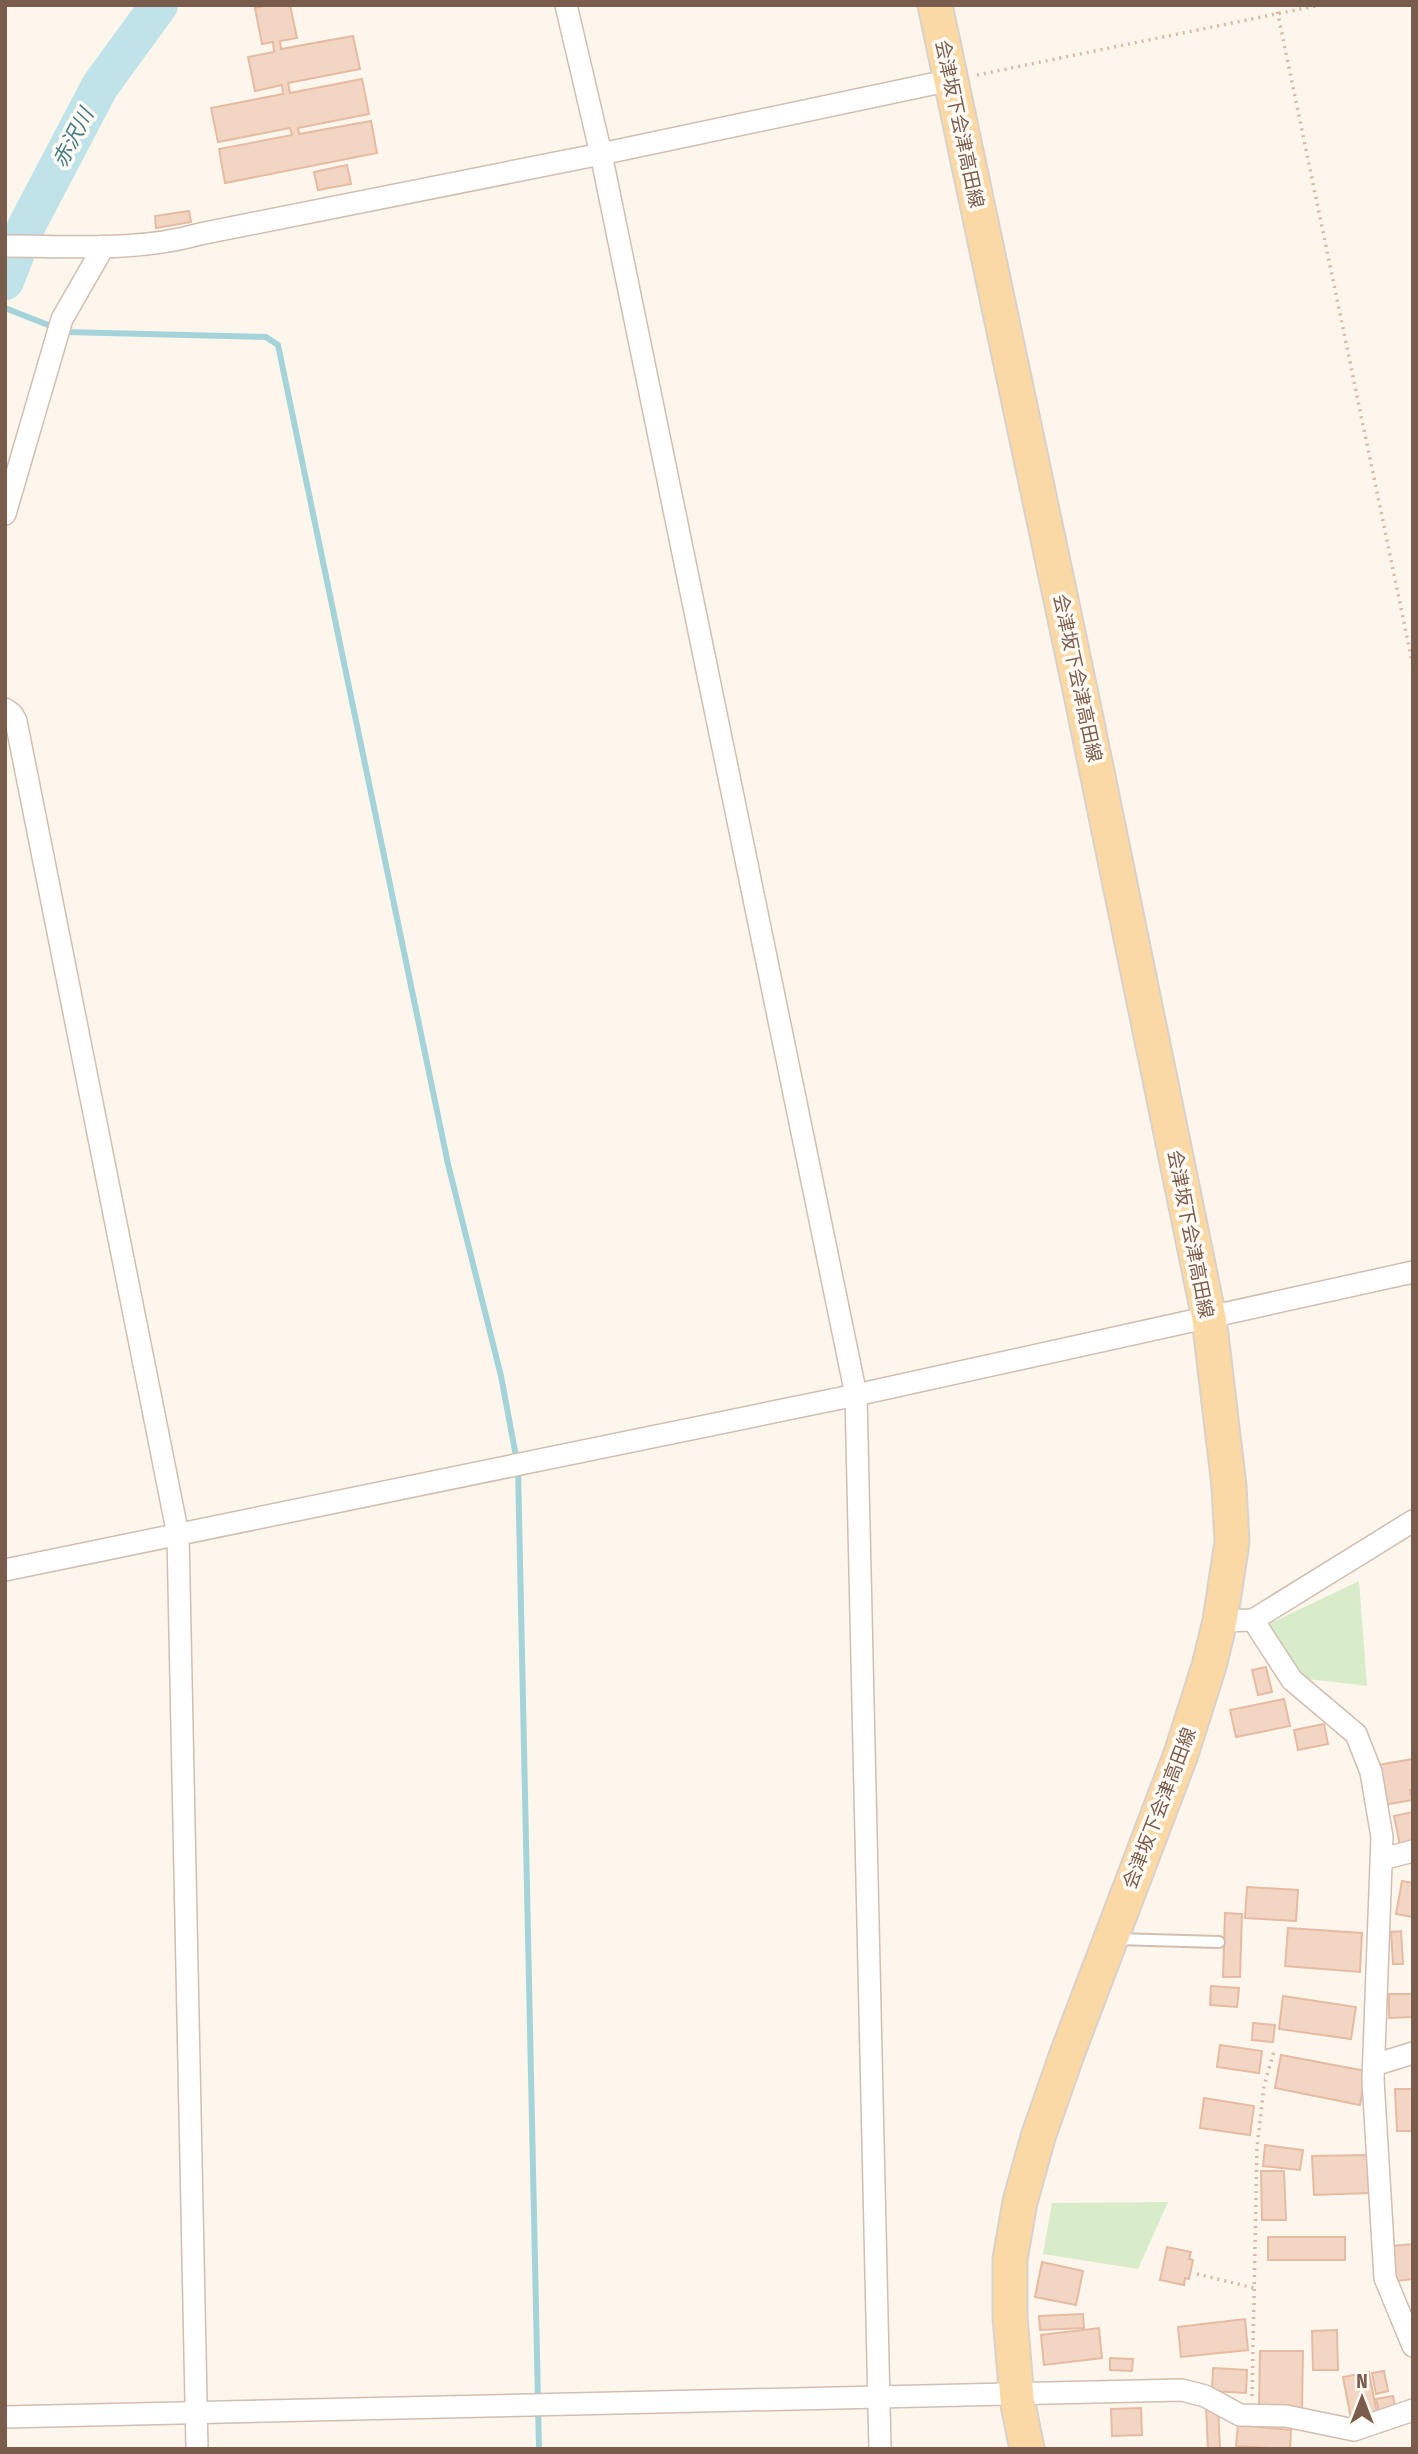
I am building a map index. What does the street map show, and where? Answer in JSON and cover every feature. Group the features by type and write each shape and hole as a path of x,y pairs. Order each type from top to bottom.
{"main road":[{"name":"会津坂下会津高田線","path":"935,5 1085,713 1209,1318 1229,1486 1237,1620 1209,1666 1181,1754 1038,2137 1020,2202 1010,2259 1010,2317 1017,2394 1027,2449"}],"street":[{"path":"566,5 601,154 856,1395 880,2449"},
{"path":"5,246 139,246 177,240 951,80"},
{"path":"5,514 62,319 101,246"},
{"path":"5,709 12,713 16,721 178,1535 197,2449"},
{"path":"5,1570 856,1395 1413,1272"},
{"path":"1413,1521 1237,1620 1292,1680 1356,1734 1371,1772 1382,1836 1374,2065 1385,2278 1413,2346"},
{"path":"1382,1859 1413,1851"},
{"path":"1374,2065 1413,2053"},
{"path":"5,2417 1182,2390 1205,2396 1240,2415 1286,2416 1356,2440 1413,2410"}],"lane":[{"path":"1110,1939 1219,1941"}],"path":[{"path":"1276,5 1413,666"},
{"path":"951,80 1320,5"},
{"path":"1250,2415 1257,2148 1264,2086 1274,2051"},
{"path":"1196,2274 1254,2288"}],"green space":[{"path":"1359,1581 1367,1686 1308,1679 1289,1663 1267,1625"},
{"path":"1168,2202 1138,2269 1043,2254 1052,2203"}],"building":[{"path":"290,5 297,38 280,41 281,49 353,36 360,69 288,83 290,93 362,79 369,114 298,128 299,134 371,121 377,153 225,183 219,149 292,135 290,128 218,142 211,108 283,94 282,85 255,91 248,57 274,52 273,42 262,44 255,8"},
{"path":"347,165 351,184 318,190 314,172"},
{"path":"189,211 191,222 156,228 155,216"},
{"path":"1266,1667 1272,1692 1258,1695 1252,1670"},
{"path":"1284,1699 1290,1726 1236,1737 1230,1710"},
{"path":"1324,1724 1328,1744 1298,1750 1294,1730"},
{"path":"1413,1759 1413,1790 1410,1790 1412,1800 1384,1805 1377,1765"},
{"path":"1413,1812 1413,1847 1401,1850 1394,1816"},
{"path":"1402,1881 1413,1883 1413,1917 1396,1914"},
{"path":"1247,1887 1298,1890 1296,1921 1245,1918"},
{"path":"1225,1913 1242,1914 1240,1977 1223,1977"},
{"path":"1288,1928 1362,1933 1360,1972 1285,1966"},
{"path":"1401,1931 1403,1964 1393,1964 1391,1932"},
{"path":"1211,1986 1239,1988 1237,2007 1210,2005"},
{"path":"1389,1994 1413,1994 1413,2017 1389,2018"},
{"path":"1283,1996 1356,2007 1351,2039 1279,2029"},
{"path":"1253,2023 1275,2025 1273,2042 1252,2040"},
{"path":"1220,2045 1262,2051 1259,2073 1217,2067"},
{"path":"1281,2055 1366,2071 1360,2105 1275,2088"},
{"path":"1395,2089 1413,2089 1413,2131 1397,2131"},
{"path":"1204,2098 1254,2106 1250,2135 1200,2128"},
{"path":"1265,2145 1303,2150 1300,2170 1263,2166"},
{"path":"1369,2155 1370,2193 1314,2195 1312,2156"},
{"path":"1261,2171 1284,2171 1286,2220 1262,2220"},
{"path":"1268,2237 1345,2237 1345,2260 1268,2260"},
{"path":"1413,2244 1413,2279 1396,2281 1392,2246"},
{"path":"1167,2247 1191,2252 1189,2259 1193,2260 1189,2279 1185,2278 1184,2285 1160,2280"},
{"path":"1042,2262 1083,2271 1076,2305 1035,2297"},
{"path":"1083,2314 1084,2328 1040,2330 1039,2316"},
{"path":"1245,2319 1248,2350 1181,2357 1178,2327"},
{"path":"1099,2328 1102,2358 1044,2365 1041,2335"},
{"path":"1337,2330 1338,2370 1313,2370 1312,2331"},
{"path":"1260,2351 1303,2351 1302,2409 1259,2409"},
{"path":"1110,2358 1133,2359 1132,2371 1110,2370"},
{"path":"1213,2368 1247,2370 1246,2393 1212,2391"},
{"path":"1384,2371 1388,2391 1376,2394 1372,2373"},
{"path":"1369,2372 1378,2419 1352,2424 1343,2377"},
{"path":"1393,2396 1396,2413 1380,2416 1376,2399"},
{"path":"1141,2408 1142,2435 1112,2436 1111,2409"},
{"path":"1206,2408 1218,2408 1220,2449 1208,2449"},
{"path":"1238,2425 1291,2430 1290,2449 1236,2446"}],"waterway":[{"name":"赤沢川","path":"5,281 27,225 100,86 159,5"},
{"path":"5,308 66,332 266,337 278,345 448,1164 501,1376 518,1467 539,2449"}]}
